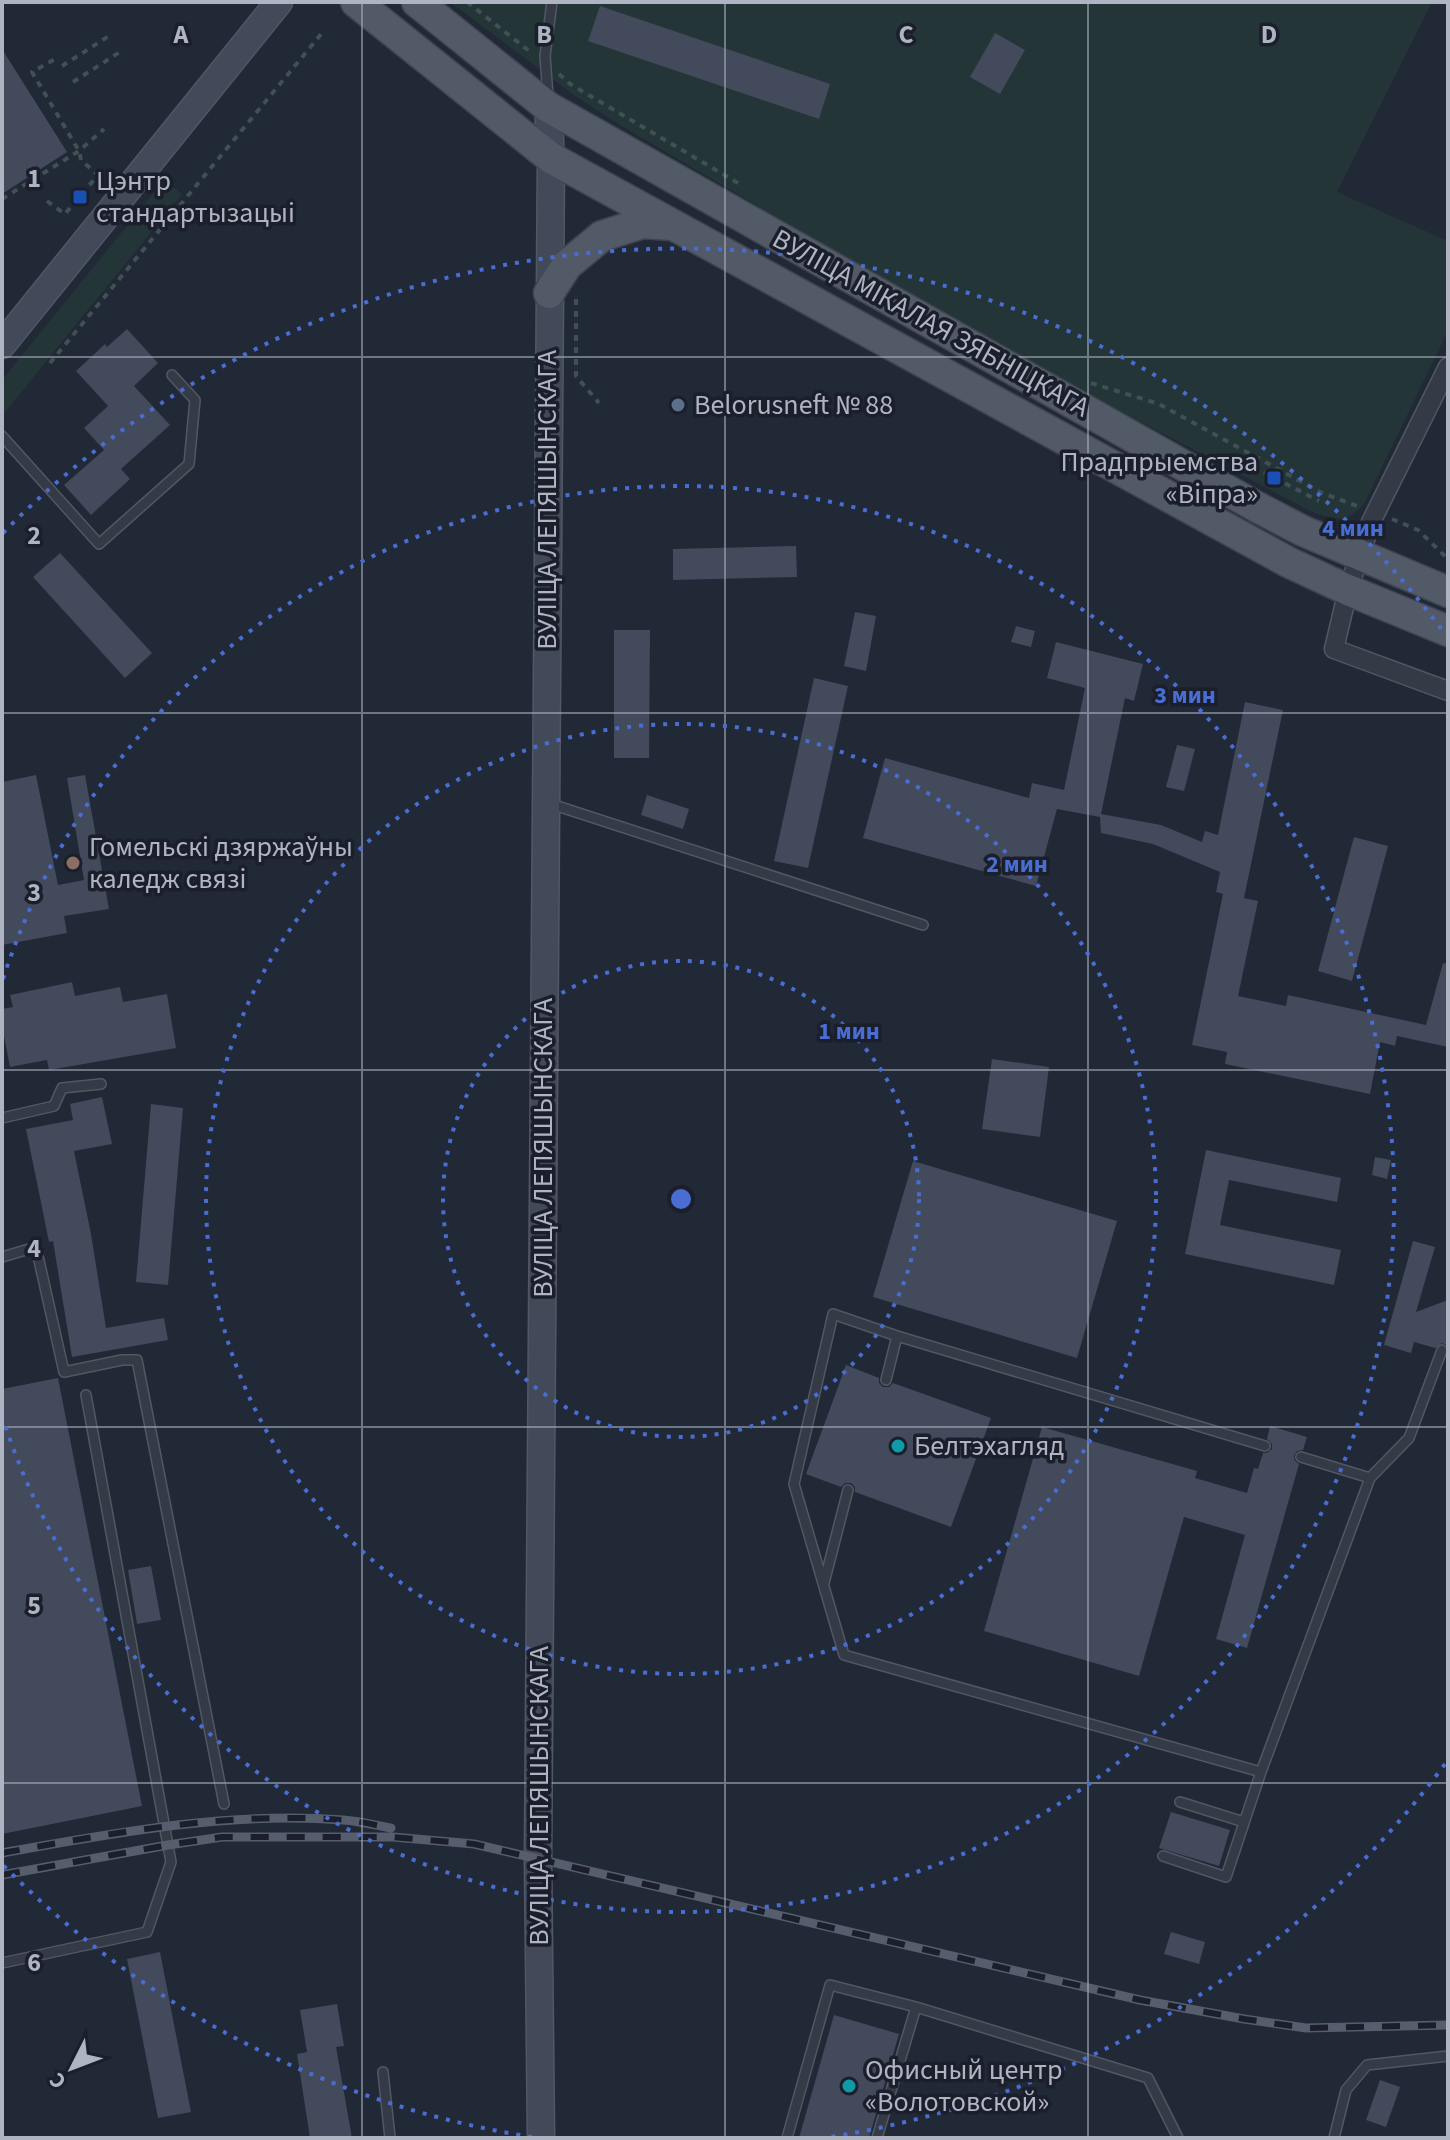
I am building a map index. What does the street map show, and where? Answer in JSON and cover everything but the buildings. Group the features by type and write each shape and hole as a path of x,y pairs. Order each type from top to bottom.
{"main road":[{"path":"2,345 279,2"},
{"path":"356,2 551,158"},
{"path":"417,2 548,107"},
{"name":"ВУЛІЦА ЛЕПЯШЫНСКАГА","path":"541,2138 538,1845 545,802 563,292 548,107"},
{"name":"ВУЛІЦА МІКАЛАЯ ЗЯБНІЦКАГА","path":"548,107 1257,507 1359,556 1448,592"},
{"name":"ВУЛІЦА МІКАЛАЯ ЗЯБНІЦКАГА","path":"551,158 1288,562 1448,631"},
{"path":"563,292 567,265 602,236 643,223 676,226"}],"street":[{"path":"1448,367 1371,522 1348,590 1334,649 1448,691"}],"lane":[{"path":"548,107 545,56 552,2"},
{"path":"2,436 99,544 189,464 195,400 172,375"},
{"path":"545,802 923,925"},
{"path":"2,1118 54,1106 62,1088 101,1084"},
{"path":"2,1257 36,1247 64,1372 122,1360 137,1360 224,1804"},
{"path":"1261,1772 844,1655 794,1484 833,1314 1265,1446"},
{"path":"886,1380 897,1336"},
{"path":"1163,1856 1226,1877 1261,1772 1370,1478 1409,1438 1442,1350"},
{"path":"2,1963 147,1932 171,1862 86,1395"},
{"path":"1301,1457 1370,1478"},
{"path":"823,1583 848,1490"},
{"path":"1180,1802 1244,1822"},
{"path":"787,2138 830,1985 916,2007 1148,2078 1178,2138"},
{"path":"877,2138 916,2007"},
{"path":"1334,2138 1346,2090 1367,2065 1448,2056"},
{"path":"383,2072 390,2138"}],"path":[{"path":"467,2 538,58"},
{"path":"50,363 322,33"},
{"path":"62,66 112,34"},
{"path":"73,82 123,50"},
{"path":"47,201 65,214 98,175 81,160 79,151 32,72 57,58"},
{"path":"554,69 570,84 750,191"},
{"path":"2,199 79,151 104,129"},
{"path":"563,292 576,376 599,403"},
{"path":"1086,382 1159,404 1322,493 1364,509"},
{"path":"1246,453 1242,461 1319,501"},
{"path":"1312,513 1322,493"},
{"path":"1389,518 1418,530 1448,559"}],"shaded area":[{"path":"450,2 1432,2 1337,192 1448,241 1448,331 1365,502 1346,517 1333,518 1319,514 1065,382 623,127 575,96"},
{"path":"164,180 182,194 2,416 2,380"}],"railway":[{"path":"2,1853 129,1831 215,1821 300,1818 391,1828"},
{"path":"2,1875 222,1837 393,1837 474,1844 1140,2000 1306,2028 1448,2025"}],"place":[{"name":"Цэнтр стандартызацыі","path":"80,197"},
{"name":"Belorusneft № 88","path":"678,405"},
{"name":"Прадпрыемства «Віпра»","path":"1274,478"},
{"name":"Гомельскі дзяржаўны каледж связі","path":"73,863"},
{"name":"Белтэхагляд","path":"898,1446"},
{"name":"Офисный центр «Волотовской»","path":"849,2086"}]}
